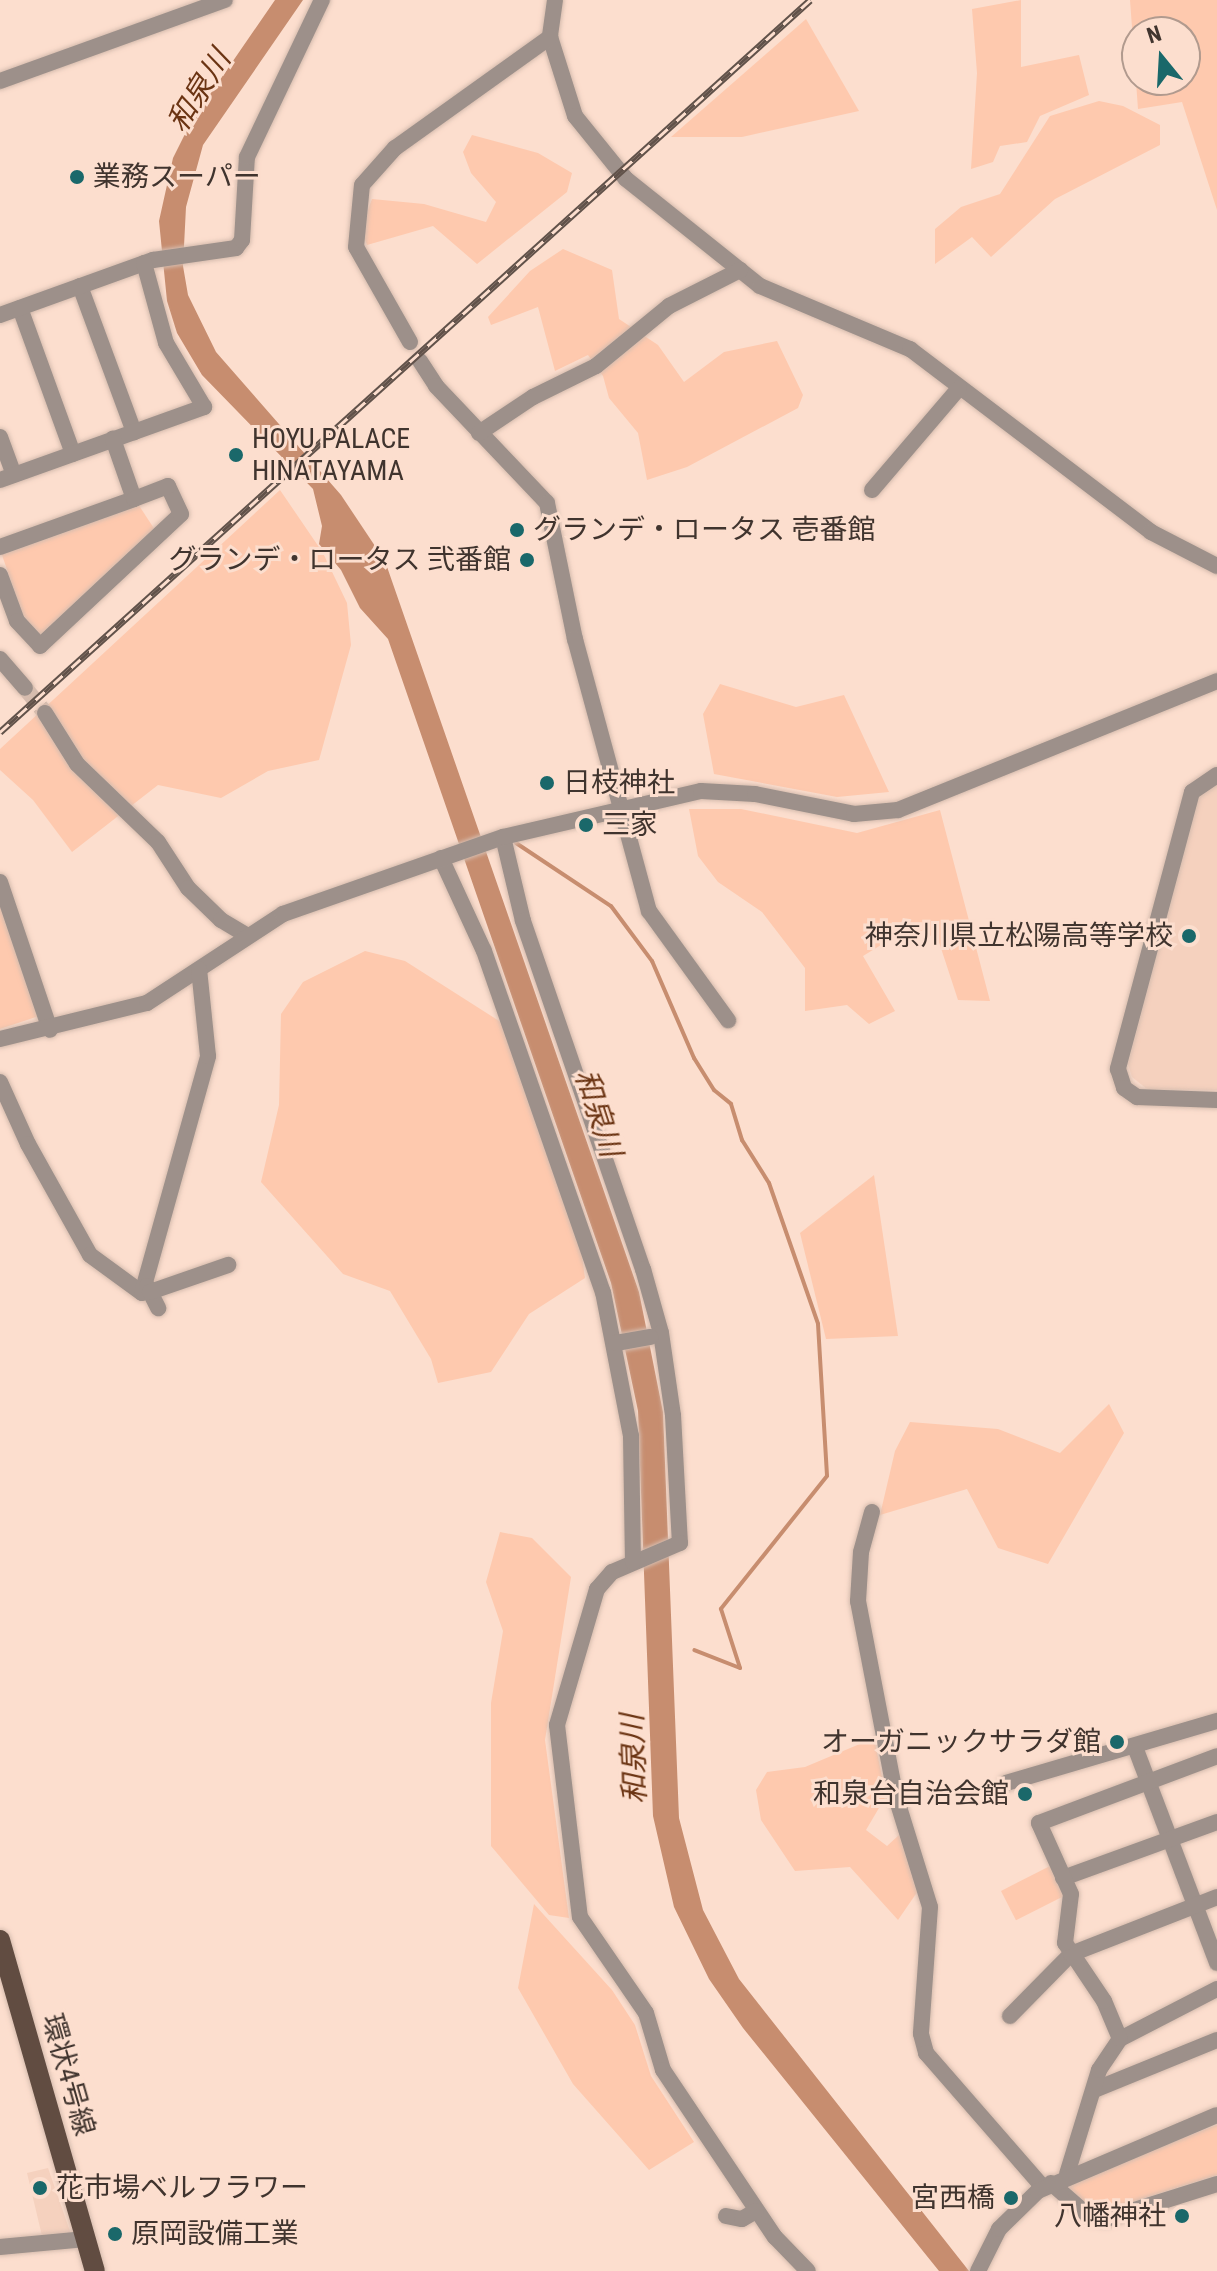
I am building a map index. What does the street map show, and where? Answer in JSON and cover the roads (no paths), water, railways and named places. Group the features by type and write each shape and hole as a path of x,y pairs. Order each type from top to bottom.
{"main road":[{"name":"環状4号線","path":"0,1940 95,2271"}],"street":[{"path":"0,81 225,0"},
{"path":"0,315 150,261 230,253 242,240 247,157 322,0"},
{"path":"555,0 550,37 568,98 587,136 626,179 740,270 798,306 910,349 1151,532 1217,566"},
{"path":"410,342 356,247 362,185 395,148 550,37"},
{"path":"0,437 7,477 204,407 171,354 150,261"},
{"path":"479,433 533,397 596,366 669,306 740,270"},
{"path":"80,286 134,432"},
{"path":"20,308 73,454"},
{"path":"420,361 479,433 547,503 619,810 657,927 728,1020"},
{"path":"872,490 959,388"},
{"path":"113,439 134,499"},
{"path":"0,547 168,486 183,518 40,646 17,621 0,575"},
{"path":"0,659 25,688"},
{"path":"0,1039 50,1030 147,1003 248,936 320,898 503,837 619,810 726,790 854,814 898,810 922,804 1217,681"},
{"path":"45,713 77,764 158,842 188,888 221,920 248,936"},
{"path":"1217,775 1192,792 1118,1069 1124,1088 1137,1097 1217,1100"},
{"path":"503,837 523,921 661,1333 678,1493 680,1543 612,1572 597,1589 557,1725 580,1917 646,2013 663,2070 756,2211 808,2271"},
{"path":"441,858 484,951 621,1342 641,1558"},
{"path":"0,882 50,1030"},
{"path":"158,1308 148,1289 153,1244 208,1056 199,969"},
{"path":"0,1082 28,1144 90,1255 142,1293 228,1265"},
{"path":"621,1342 650,1337"},
{"path":"872,1512 861,1552 858,1601 895,1794 930,1907 921,2034 926,2053 991,2120 1044,2187 1090,2217 1106,2219 1217,2184"},
{"path":"1006,1783 1217,1721"},
{"path":"1135,1747 1217,1963"},
{"path":"1120,2039 1104,2001 1065,1943 1071,1894 1039,1828 1041,1820 1217,1756"},
{"path":"1063,1878 1217,1822"},
{"path":"1010,2016 1071,1954 1217,1897"},
{"path":"1067,2174 1099,2070 1120,2039 1217,1989"},
{"path":"1094,2090 1217,2040"},
{"path":"978,2271 999,2229 1023,2202 1044,2187 1067,2174 1217,2115"},
{"path":"726,2216 742,2219 756,2211"},
{"path":"0,2247 86,2239"}],"waterway":[{"path":"516,843 611,906 652,961 694,1058 714,1090 731,1104 742,1140 769,1183 818,1324 827,1476 721,1609 740,1668 694,1650"}],"tunnel":[{"path":"25,688 45,713"}],"railway":[{"path":"0,732 810,0"}],"place":[{"name":"業務スーパー","path":"77,177"},
{"name":"HOYU PALACE HINATAYAMA","path":"236,455"},
{"name":"グランデ・ロータス 壱番館","path":"517,530"},
{"name":"グランデ・ロータス 弐番館","path":"527,560"},
{"name":"日枝神社","path":"547,783"},
{"name":"三家","path":"586,825"},
{"name":"神奈川県立松陽高等学校","path":"1189,936"},
{"name":"オーガニックサラダ館","path":"1117,1742"},
{"name":"和泉台自治会館","path":"1025,1794"},
{"name":"花市場ベルフラワー","path":"40,2188"},
{"name":"宮西橋","path":"1011,2198"},
{"name":"八幡神社","path":"1182,2216"},
{"name":"原岡設備工業","path":"115,2234"}],"water label":[{"name":"和泉川","path":"199,91"},
{"name":"和泉川","path":"598,1113"},
{"name":"和泉川","path":"634,1759"}]}
